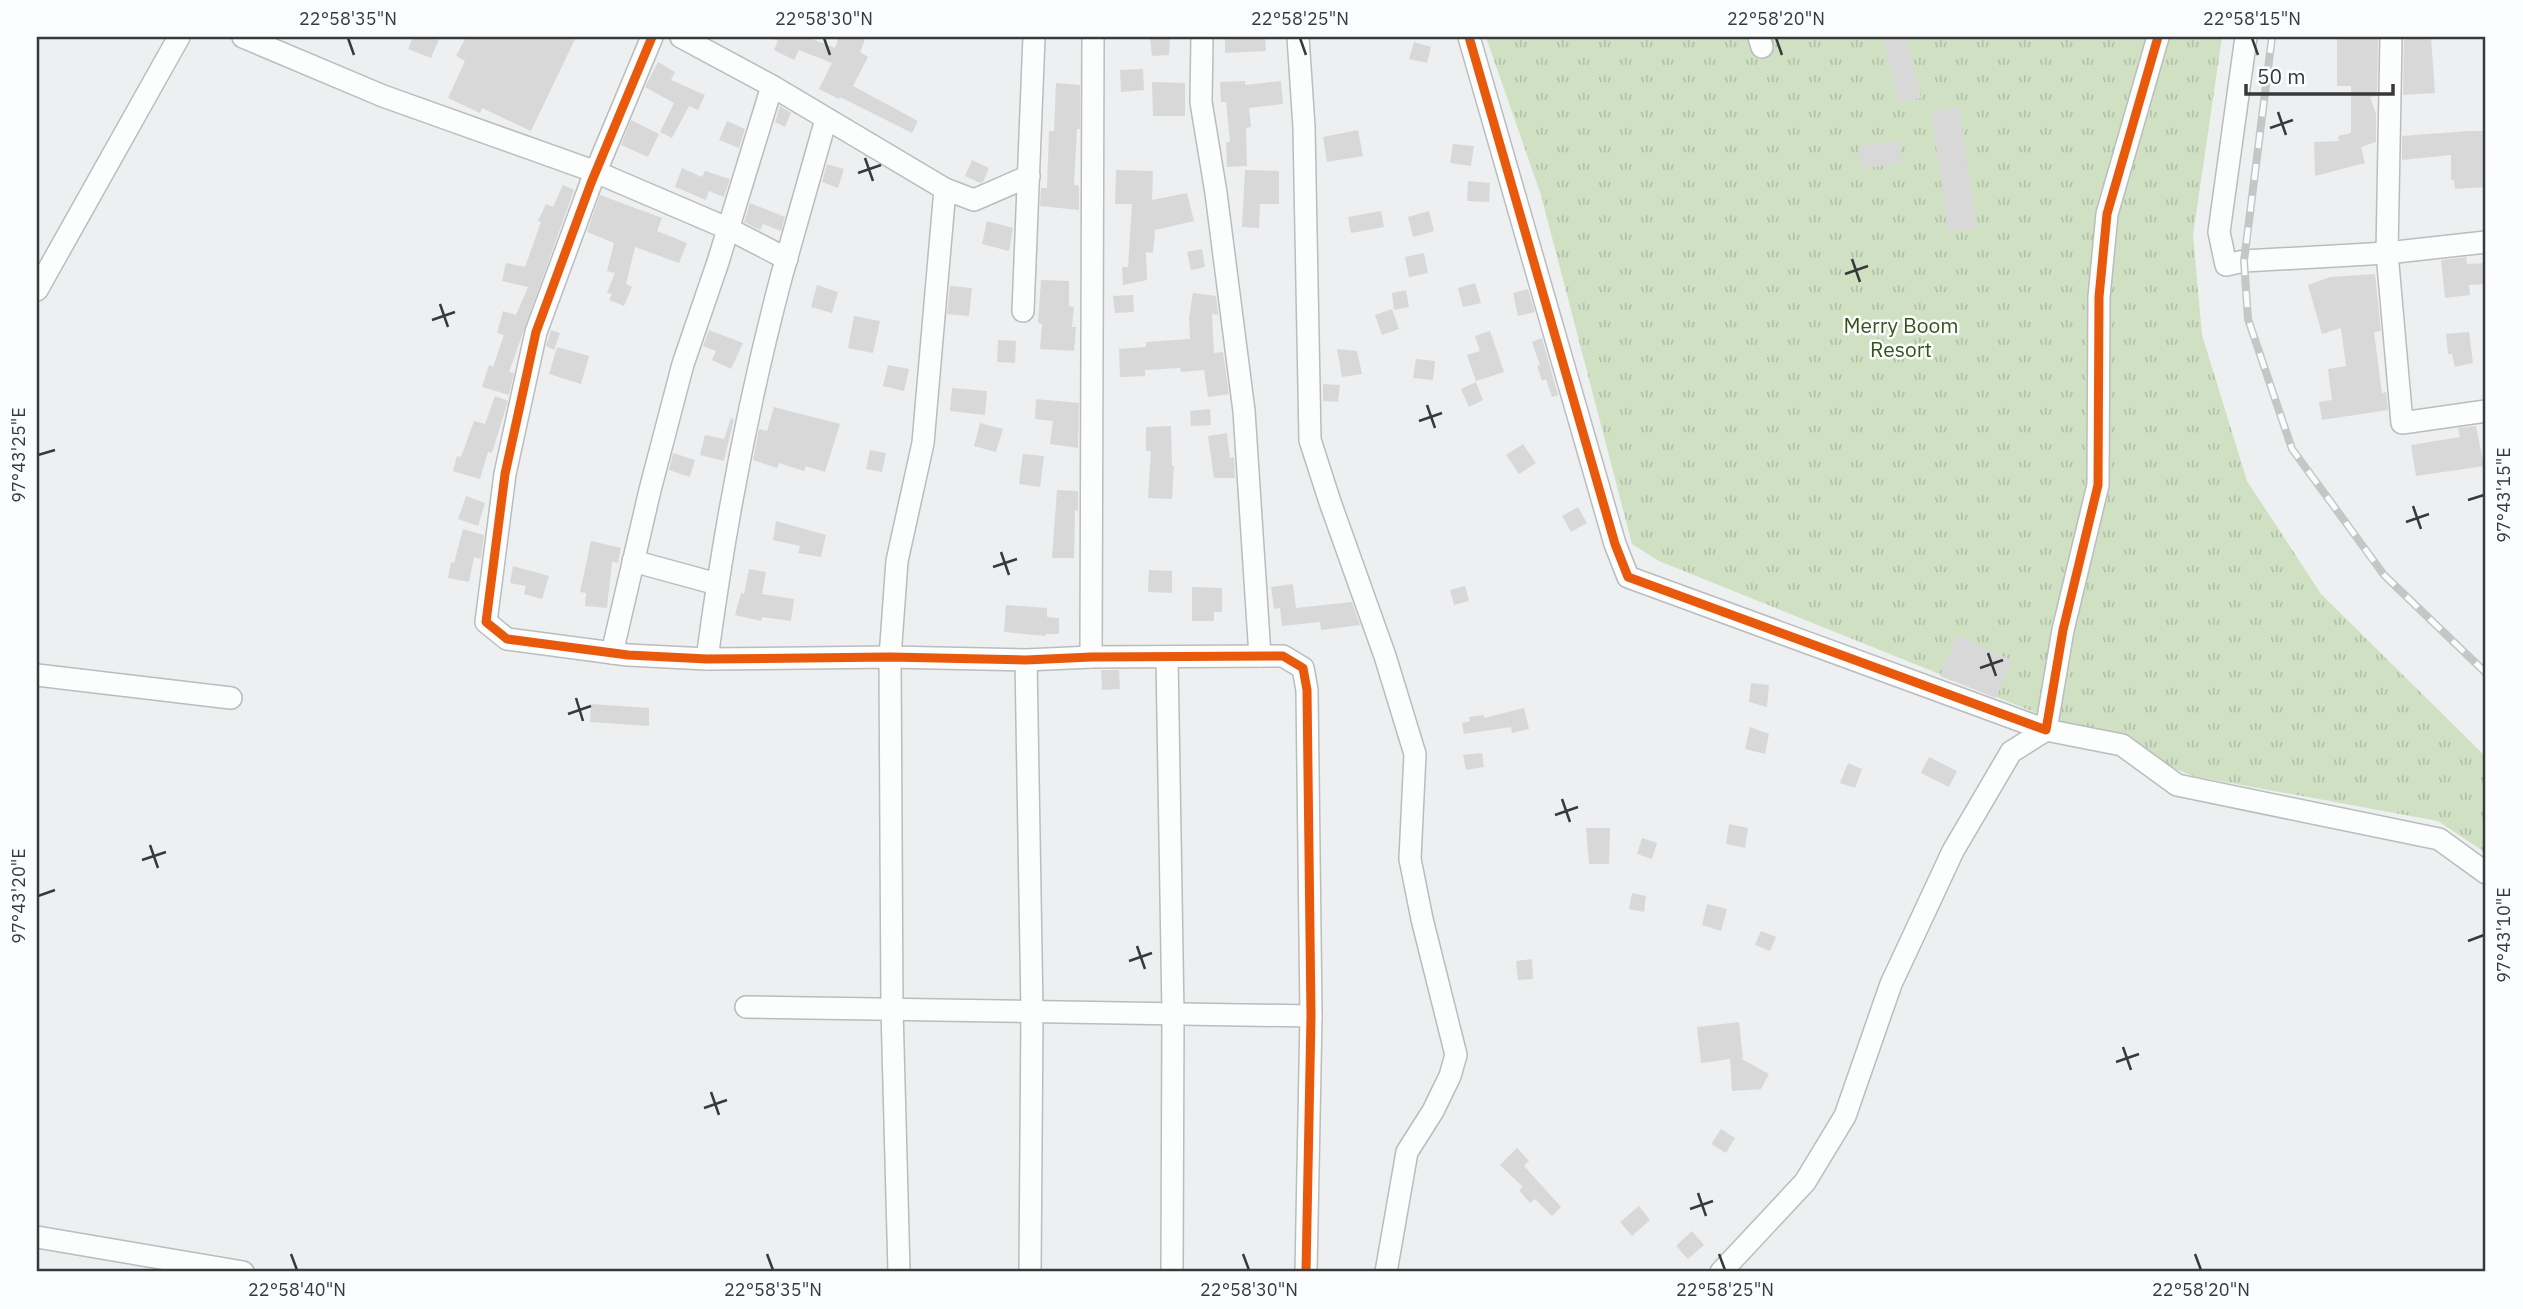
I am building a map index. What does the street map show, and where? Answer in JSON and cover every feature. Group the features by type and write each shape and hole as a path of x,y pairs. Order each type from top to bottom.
{"street":[{"path":"37,290 179,37"},
{"path":"243,37 383,96 596,172 729,229 787,258"},
{"path":"652,37 596,172 536,332 505,474 486,622 507,639 612,653 707,659 890,657 1026,660 1283,656 1303,668 1307,690 1311,1016 1306,1272"},
{"path":"681,37 772,86 945,189 974,200 1029,176"},
{"path":"1023,311 1034,37"},
{"path":"1091,657 1093,37"},
{"path":"1202,37 1201,102 1218,206 1244,411 1260,656"},
{"path":"1298,37 1304,127 1310,440 1385,656 1415,754 1410,859 1456,1055 1450,1076 1433,1111 1407,1152 1386,1272"},
{"path":"1469,37 1615,544 1628,577 2046,730 2122,745 2177,785 2439,839 2486,873"},
{"path":"1721,1272 1805,1182 1845,1116 1891,984 1953,851 2011,752 2046,730 2063,630 2098,485 2099,298 2107,214 2158,37"},
{"path":"2246,37 2219,232 2226,265 2244,261 2388,253 2486,242"},
{"path":"2391,37 2388,253 2402,423 2486,411"},
{"path":"612,653 683,364 729,229 772,86"},
{"path":"707,659 717,584 756,384 787,258 826,119"},
{"path":"899,1272 892,1009 890,657 897,561 923,443 945,189"},
{"path":"633,561 717,584"},
{"path":"1167,657 1173,1014 1172,1272"},
{"path":"1026,660 1032,1012 1030,1272"},
{"path":"37,675 231,698"},
{"path":"746,1007 1311,1016"},
{"path":"37,1237 243,1272"}],"green space":[{"name":"Merry Boom Resort","path":"1486,37 2222,37 2193,235 2202,335 2247,481 2321,594 2486,757 2486,853 2438,821 2193,776 1659,561 1632,544 1541,195"}],"building":[{"path":"413,37 440,37 431,58 408,49"},
{"path":"466,37 576,37 531,131 482,108 480,113 448,98 465,61 456,56"},
{"path":"769,37 807,37 835,48 839,37 866,37 860,52 868,57 853,86 918,121 912,133 819,89 832,63 799,50 794,60 774,50 778,41"},
{"path":"1150,37 1170,37 1169,55 1152,56"},
{"path":"1225,37 1265,37 1266,51 1225,53"},
{"path":"1882,37 1906,37 1921,98 1899,103"},
{"path":"2337,37 2378,37 2377,96 2370,97 2376,114 2376,142 2361,147 2365,163 2315,176 2314,142 2339,141 2338,136 2351,133 2351,86 2337,86"},
{"path":"2404,37 2431,37 2435,93 2403,95"},
{"path":"1414,42 1431,47 1427,63 1409,59"},
{"path":"658,62 675,72 671,80 705,95 698,110 689,106 672,138 660,132 674,103 645,87"},
{"path":"1143,69 1144,90 1121,92 1120,70"},
{"path":"1245,81 1245,85 1281,81 1283,104 1249,108 1251,127 1246,128 1247,166 1227,167 1226,142 1230,142 1226,102 1221,102 1220,82"},
{"path":"1152,82 1185,83 1185,116 1153,116"},
{"path":"1056,83 1080,85 1080,129 1077,129 1074,185 1079,186 1079,210 1040,206 1041,188 1047,188 1049,131 1054,131"},
{"path":"780,106 791,113 785,127 775,122"},
{"path":"1959,107 1977,228 1948,232 1931,111"},
{"path":"631,120 659,134 648,157 621,145"},
{"path":"727,121 745,129 739,148 719,140"},
{"path":"1358,130 1363,156 1327,162 1323,137"},
{"path":"2485,131 2486,187 2455,189 2454,180 2451,180 2451,155 2402,160 2402,136"},
{"path":"1899,140 1902,163 1861,169 1858,146"},
{"path":"1453,144 1474,146 1471,166 1450,163"},
{"path":"972,160 989,168 983,182 965,176"},
{"path":"827,164 844,169 838,188 822,182"},
{"path":"682,168 702,177 705,171 730,179 724,197 709,191 706,200 675,187"},
{"path":"1116,170 1153,171 1152,200 1187,193 1194,221 1155,230 1153,253 1146,252 1147,280 1123,285 1122,267 1128,267 1132,204 1115,204"},
{"path":"1245,170 1279,171 1279,204 1260,204 1259,228 1242,227"},
{"path":"1468,181 1490,183 1489,202 1467,201"},
{"path":"563,185 574,190 509,372 514,373 509,395 482,387 489,365 493,367 504,335 497,333 503,311 516,315 528,287 502,281 506,263 525,267 541,222 538,221 546,204 553,207"},
{"path":"600,195 662,218 657,231 687,243 679,263 635,247 626,284 632,287 624,306 609,300 612,294 607,293 615,273 607,271 614,243 587,232"},
{"path":"750,203 785,217 781,231 763,224 760,230 744,222"},
{"path":"1381,211 1384,227 1351,233 1348,217"},
{"path":"1429,211 1434,231 1413,237 1408,217"},
{"path":"987,221 1013,228 1009,251 982,244"},
{"path":"1202,249 1205,267 1191,270 1187,252"},
{"path":"1424,253 1428,273 1409,277 1405,257"},
{"path":"2466,257 2467,264 2486,263 2486,284 2469,285 2470,295 2445,298 2441,260"},
{"path":"2375,274 2381,331 2374,332 2382,393 2386,392 2388,410 2322,420 2319,402 2332,400 2328,369 2346,366 2341,328 2322,334 2308,285 2330,277"},
{"path":"1041,280 1069,281 1069,306 1074,307 1072,327 1076,327 1074,351 1040,349 1042,324 1038,323"},
{"path":"1475,283 1481,303 1463,307 1458,288"},
{"path":"817,285 838,292 832,313 811,307"},
{"path":"950,286 972,288 969,316 947,314"},
{"path":"1528,289 1535,312 1518,316 1513,293"},
{"path":"1406,290 1409,307 1394,310 1392,293"},
{"path":"1193,293 1216,296 1218,315 1212,314 1214,353 1223,352 1229,394 1208,397 1204,370 1145,370 1145,376 1120,377 1119,349 1146,347 1146,342 1190,339 1189,318"},
{"path":"1133,295 1134,312 1115,313 1113,296"},
{"path":"1392,309 1399,329 1382,335 1375,315"},
{"path":"854,316 880,321 873,353 848,348"},
{"path":"551,330 560,333 554,350 546,346"},
{"path":"709,330 743,343 731,369 712,360 716,351 703,346"},
{"path":"1490,331 1504,372 1476,381 1467,355 1480,351 1475,336"},
{"path":"2469,332 2473,363 2455,367 2452,354 2448,354 2446,334"},
{"path":"1542,338 1558,395 1552,397 1546,379 1542,381 1532,342"},
{"path":"998,340 1016,341 1015,363 997,362"},
{"path":"557,347 589,356 581,384 549,374"},
{"path":"1337,349 1357,351 1362,374 1342,377"},
{"path":"1416,359 1435,361 1433,380 1413,378"},
{"path":"888,365 909,369 904,391 883,386"},
{"path":"1476,382 1483,400 1469,407 1461,389"},
{"path":"1323,384 1340,385 1338,402 1323,401"},
{"path":"952,388 987,391 985,415 950,411"},
{"path":"495,396 508,401 492,453 488,452 480,479 453,471 457,456 461,457 474,421 485,424"},
{"path":"1036,399 1079,403 1078,448 1050,444 1053,421 1035,419"},
{"path":"774,407 840,424 825,472 806,466 804,471 779,463 777,468 753,460 759,429 767,431"},
{"path":"1210,409 1211,425 1191,426 1190,411"},
{"path":"731,418 734,419 724,461 700,455 705,435 724,439"},
{"path":"980,423 1003,429 996,452 974,446"},
{"path":"1171,426 1174,466 1172,499 1148,498 1151,451 1146,451 1146,427"},
{"path":"2476,426 2484,466 2416,476 2411,445 2460,437 2458,428"},
{"path":"1227,433 1230,458 1234,457 1235,478 1214,478 1208,436"},
{"path":"1523,444 1536,463 1519,474 1506,455"},
{"path":"870,450 886,453 882,472 866,469"},
{"path":"673,453 695,460 690,477 669,470"},
{"path":"1023,454 1044,456 1040,487 1019,484"},
{"path":"1057,490 1078,491 1074,558 1052,558"},
{"path":"466,496 485,503 478,526 458,519"},
{"path":"1578,507 1587,523 1571,532 1562,516"},
{"path":"776,521 826,535 821,557 798,553 800,546 773,540"},
{"path":"463,529 484,535 481,559 474,557 469,582 448,578"},
{"path":"591,541 621,548 618,563 612,562 607,608 585,606 586,593 580,592"},
{"path":"513,566 549,576 542,599 524,594 526,586 510,583"},
{"path":"749,569 766,572 762,594 794,599 791,621 762,617 761,621 735,615 741,593 744,594"},
{"path":"1149,570 1172,571 1172,593 1148,592"},
{"path":"1293,584 1296,608 1352,602 1360,625 1321,630 1320,622 1282,626 1280,608 1274,609 1271,587"},
{"path":"1465,586 1469,601 1454,605 1450,590"},
{"path":"1192,587 1222,588 1222,612 1214,612 1214,621 1192,621"},
{"path":"1006,605 1047,608 1047,617 1059,618 1059,634 1046,636 1004,632"},
{"path":"1957,635 2013,661 1996,698 1940,676"},
{"path":"1101,670 1119,670 1120,689 1102,690"},
{"path":"1751,683 1769,685 1767,707 1749,702"},
{"path":"591,704 649,708 649,726 590,722"},
{"path":"1524,708 1529,729 1512,733 1511,727 1464,734 1462,723 1470,721 1469,717 1484,715 1484,718"},
{"path":"1750,727 1769,734 1765,754 1745,749"},
{"path":"1482,753 1484,767 1466,770 1463,755"},
{"path":"1929,757 1957,771 1949,787 1921,773"},
{"path":"1848,763 1862,769 1855,788 1840,783"},
{"path":"1729,824 1748,828 1745,848 1726,844"},
{"path":"1586,828 1610,828 1609,864 1589,864"},
{"path":"1642,838 1657,843 1652,859 1637,854"},
{"path":"1632,893 1646,896 1644,912 1629,909"},
{"path":"1707,904 1727,909 1721,931 1702,925"},
{"path":"1761,931 1776,937 1770,951 1755,945"},
{"path":"1532,959 1533,979 1518,980 1516,961"},
{"path":"1739,1022 1743,1058 1740,1058 1769,1074 1761,1089 1732,1091 1730,1059 1701,1063 1697,1027"},
{"path":"1721,1129 1735,1138 1726,1153 1711,1144"},
{"path":"1517,1148 1529,1161 1524,1166 1561,1207 1552,1216 1535,1199 1530,1203 1519,1190 1523,1187 1500,1165"},
{"path":"1639,1206 1650,1220 1632,1236 1620,1222"},
{"path":"1692,1231 1704,1245 1688,1259 1676,1246"}],"railway":[{"path":"2272,37 2244,261 2248,319 2292,449 2384,575 2486,673"}],"cycle path":[{"path":"652,37 591,183 536,332 505,474 486,622 507,639 628,655 707,659 890,657 1026,660 1283,656 1303,668 1307,690 1311,1016 1306,1272"},
{"path":"1469,37 1615,544 1628,577 2046,730 2063,630 2098,485 2099,297 2107,214 2158,37"}]}
